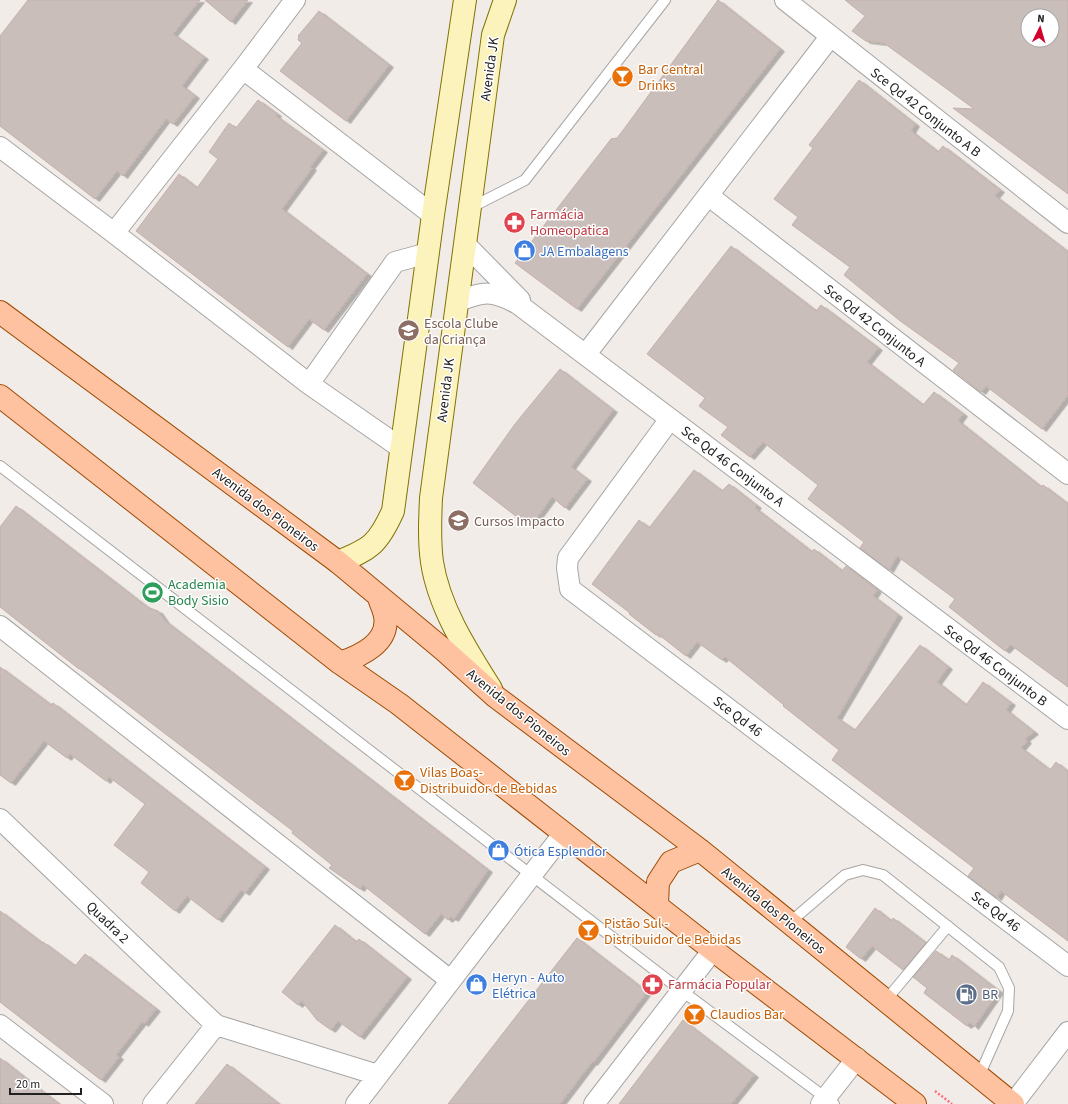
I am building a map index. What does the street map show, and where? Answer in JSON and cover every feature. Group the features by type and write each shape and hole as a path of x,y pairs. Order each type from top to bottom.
{"main road":[{"path":"338,562 365,551 376,542 393,511 433,215 465,0"},
{"name":"Avenida JK","path":"496,697 466,648 448,612 432,564 429,530 431,498 494,35 505,0"},
{"name":"Avenida dos Pioneiros","path":"0,312 338,562 379,598 445,651 496,697 700,850 1013,1104"},
{"path":"0,396 340,663 399,704 713,950 916,1104"},
{"path":"340,663 369,650 377,643 384,627 385,617 379,598"},
{"path":"656,905 658,882 671,862 700,850"}],"street":[{"path":"114,233 243,69 295,0"},
{"name":"Sce Qd 42 Conjunto A B","path":"785,0 830,37 1068,223"},
{"path":"586,354 830,37"},
{"path":"243,69 433,215"},
{"path":"0,148 114,233 309,384 401,448"},
{"name":"Sce Qd 42 Conjunto A","path":"709,196 1068,474"},
{"name":"Sce Qd 46 Conjunto A","path":"465,244 541,321"},
{"path":"309,384 395,262 428,253"},
{"name":"Sce Qd 46 Conjunto A","path":"457,302 478,294 502,296 518,304 924,611"},
{"name":"Sce Qd 46","path":"670,419 568,558 567,568 570,589 1068,966"},
{"name":"Sce Qd 46 Conjunto B","path":"924,611 1068,719"},
{"path":"0,626 450,980"},
{"name":"Quadra 2","path":"0,819 216,1025"},
{"path":"356,1104 564,833"},
{"path":"594,1104 713,950"},
{"path":"0,1025 103,1104"},
{"path":"153,1104 216,1025 378,1075"},
{"path":"1013,1104 1068,1032"},
{"path":"827,1102 857,1058"}],"lane":[{"path":"470,208 525,180 665,0"},
{"path":"0,466 827,1102"},
{"path":"789,923 845,875 863,870 883,875 948,926 999,968 1009,988 1008,1011 979,1076"},
{"path":"886,1000 948,926"}],"building":[{"path":"28,0 200,0 173,34 204,57 182,86 195,96 173,124 166,119 123,176 117,171 95,199 0,126 0,36"},
{"path":"205,0 248,0 231,22"},
{"path":"718,0 780,49 577,309 515,263 611,139 617,138 624,129"},
{"path":"845,0 1068,0 1068,194 953,108 973,108 884,43 866,41 852,31 865,16"},
{"path":"319,11 389,65 346,121 280,71 302,43 298,40 298,36"},
{"path":"859,80 915,124 911,131 938,152 943,146 1000,190 995,196 1068,252 1068,395 1042,429 986,386 981,392 953,370 959,363 899,320 844,275 850,267 792,225 798,217 774,199 813,148 809,145"},
{"path":"258,100 277,114 276,116 323,150 310,167 312,168 282,209 367,274 324,330 309,319 288,347 136,231 179,174 197,188 218,159 209,152 229,123 236,128"},
{"path":"731,246 816,311 821,305 878,348 867,362 923,405 934,392 963,414 958,421 1041,487 1043,485 1068,504 1068,687 1011,645 1005,651 949,607 955,599 897,556 889,570 860,548 864,542 808,499 818,485 763,442 750,457 721,435 728,427 699,406 705,398 647,354"},
{"path":"560,369 613,410 571,467 587,479 565,508 552,497 530,527 473,483 515,424"},
{"path":"694,470 722,491 729,484 757,506 755,508 812,552 814,549 842,571 846,566 877,590 873,596 898,615 837,718 855,730 920,645 948,667 937,682 966,705 983,682 1011,703 1006,710 1034,732 1025,739 1027,741 1021,748 1050,770 1056,762 1068,772 1068,941 1001,891 997,898 968,876 974,868 832,760 839,750 783,706 784,705 725,657 722,660 697,642 686,656 658,634 656,635 592,584 639,520 649,528"},
{"path":"16,506 147,607 158,611 165,621 488,870 454,919 451,917 448,920 441,914 425,934 363,885 360,889 329,868 332,865 292,833 293,831 79,669 0,607 0,527"},
{"path":"0,667 51,705 53,703 265,867 245,893 241,890 218,920 187,896 175,911 141,883 149,872 114,845 145,804 109,777 106,781 70,754 67,758 44,741 11,783 0,775"},
{"path":"875,908 891,921 893,918 926,943 903,970 872,946 861,959 846,947"},
{"path":"0,911 75,966 85,954 156,1009 144,1024 142,1022 116,1055 119,1057 101,1080 0,1002"},
{"path":"335,925 356,942 359,939 407,977 360,1037 338,1021 331,1030 317,1020 302,1001 298,1005 282,992"},
{"path":"577,938 647,992 593,1063 592,1062 560,1104 448,1104"},
{"name":"BR","path":"936,951 949,960 952,955 999,991 974,1027 970,1023 967,1026 924,993 927,988 913,977"},
{"path":"683,1020 754,1075 731,1104 619,1104"},
{"path":"0,1058 38,1088 59,1104 0,1104"},
{"path":"227,1064 279,1104 195,1104"}],"place":[{"name":"Bar Central Drinks","path":"622,77"},
{"name":"Farmácia Homeopatica","path":"515,222"},
{"name":"JA Embalagens","path":"524,251"},
{"name":"Escola Clube da Criança","path":"408,331"},
{"name":"Cursos Impacto","path":"459,521"},
{"name":"Academia Body Sisio","path":"153,592"},
{"name":"Vilas Boas- Distribuidor de Bebidas","path":"405,780"},
{"name":"Ótica Esplendor","path":"498,851"},
{"name":"Pistão Sul - Distribuidor de Bebidas","path":"589,931"},
{"name":"Farmácia Popular","path":"653,984"},
{"name":"Heryn - Auto Elétrica","path":"477,985"},
{"name":"BR","path":"966,994"},
{"name":"Claudios Bar","path":"694,1014"}]}
